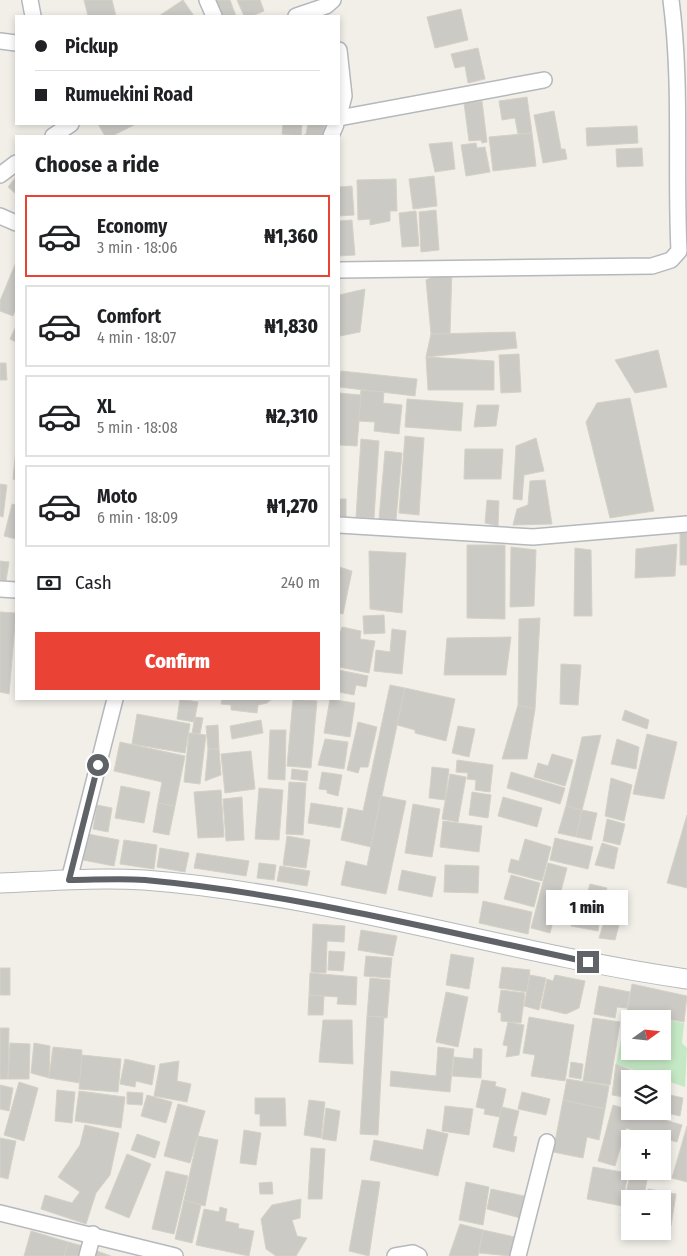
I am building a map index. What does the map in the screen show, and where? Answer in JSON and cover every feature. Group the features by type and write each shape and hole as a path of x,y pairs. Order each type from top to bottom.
{"street":[{"path":"30,0 34,15"},
{"path":"207,0 214,15"},
{"path":"340,270 652,266 671,260 679,251 677,198 679,109 671,0"},
{"path":"299,15 327,6"},
{"path":"0,42 15,43"},
{"path":"340,59 344,96 340,113"},
{"path":"340,117 544,80"},
{"path":"0,175 15,164"},
{"path":"0,216 15,223"},
{"path":"340,525 533,537 687,524"},
{"path":"0,588 15,590"},
{"path":"69,880 114,700"},
{"path":"0,883 69,880 143,880 237,891 341,909 625,970 687,979"},
{"path":"518,1256 548,1142"},
{"path":"0,1213 92,1234 175,1256"},
{"path":"87,1256 92,1234"},
{"path":"395,1256 413,1253 419,1256"}],"green space":[{"path":"671,1020 684,1023 682,1043 687,1048 685,1087 671,1082 671,1070 634,1070 616,1064 621,1040 621,1060 671,1060"}],"building":[{"path":"84,0 112,0 116,15 88,15"},
{"path":"183,0 193,15 160,15"},
{"path":"214,0 230,0 236,15 220,15"},
{"path":"237,0 260,0 264,11 254,15 244,15"},
{"path":"461,9 468,40 435,48 427,17"},
{"path":"478,48 485,79 468,83 465,66 455,68 451,54"},
{"path":"527,97 532,133 518,134 515,118 502,120 499,101"},
{"path":"482,101 487,142 482,143 481,140 469,141 464,103"},
{"path":"554,111 561,149 565,149 567,159 543,163 534,115"},
{"path":"99,125 134,125 114,135 104,135"},
{"path":"283,125 302,125 301,135 282,134"},
{"path":"308,125 325,125 322,135 304,135"},
{"path":"637,126 638,143 587,146 586,128"},
{"path":"532,133 536,166 493,171 489,137"},
{"path":"452,142 455,169 435,172 429,144"},
{"path":"476,143 477,148 485,147 490,172 466,176 461,145"},
{"path":"642,148 643,166 617,167 616,149"},
{"path":"434,176 437,206 413,209 409,179"},
{"path":"15,178 15,193 8,187"},
{"path":"396,179 397,211 390,211 390,221 370,225 370,219 358,220 357,180"},
{"path":"352,186 354,215 340,216 340,187"},
{"path":"436,210 439,250 421,252 419,212"},
{"path":"416,211 419,246 402,247 399,213"},
{"path":"352,220 355,255 340,256 340,221"},
{"path":"15,264 15,311 13,316 0,311 0,301"},
{"path":"452,268 450,334 431,334 426,280"},
{"path":"365,289 360,332 340,336 340,295"},
{"path":"15,328 15,342 10,339"},
{"path":"515,332 517,348 426,357 431,334"},
{"path":"658,350 667,387 635,393 615,360"},
{"path":"519,354 521,392 501,393 499,355"},
{"path":"426,357 494,361 494,390 428,390"},
{"path":"0,363 6,363 7,380 0,380"},
{"path":"341,371 417,379 415,396 340,387"},
{"path":"361,390 384,392 383,403 402,405 399,434 374,431 375,422 358,421"},
{"path":"340,393 361,395 357,446 340,445"},
{"path":"630,398 654,511 610,518 586,422 597,403"},
{"path":"407,399 463,403 461,431 405,427"},
{"path":"477,405 499,405 496,426 474,427"},
{"path":"405,436 424,438 419,515 399,513"},
{"path":"536,438 544,471 524,475 522,500 513,499 516,446"},
{"path":"361,439 379,441 374,518 356,517"},
{"path":"465,449 503,449 501,479 464,479"},
{"path":"385,451 402,453 396,520 379,519"},
{"path":"15,458 15,480 13,479"},
{"path":"545,480 552,524 513,525 517,509 528,505 530,481"},
{"path":"0,484 7,485 3,517 0,516"},
{"path":"340,499 346,499 346,517 340,517"},
{"path":"487,500 499,501 498,526 485,523"},
{"path":"12,504 15,505 15,539 4,536"},
{"path":"680,533 687,533 687,565 680,565"},
{"path":"677,544 675,576 635,578 636,549"},
{"path":"467,545 505,545 505,619 467,618"},
{"path":"511,547 536,550 534,606 510,607"},
{"path":"575,548 591,550 592,616 574,616"},
{"path":"369,551 406,553 402,613 370,609"},
{"path":"0,561 9,562 6,581 0,580"},
{"path":"340,567 352,571 343,614 340,613"},
{"path":"0,612 15,613 9,694 0,692"},
{"path":"384,615 385,633 364,634 363,616"},
{"path":"540,618 535,709 518,705 519,619"},
{"path":"342,627 361,631 360,639 375,641 369,673 340,667 340,633"},
{"path":"392,629 406,631 402,674 374,671 376,650 390,652"},
{"path":"511,637 506,675 444,675 447,638"},
{"path":"561,664 581,665 578,705 560,704"},
{"path":"340,670 368,676 366,687 356,685 354,695 340,692"},
{"path":"390,685 405,688 371,847 341,840 348,808 363,811"},
{"path":"405,688 455,699 446,741 415,733 415,730 397,725"},
{"path":"180,700 198,702 194,722 177,719"},
{"path":"222,700 271,700 258,705 257,713 231,710 231,705 221,704"},
{"path":"293,700 317,701 311,768 287,766"},
{"path":"330,700 355,703 350,737 324,733"},
{"path":"518,705 535,709 527,759 502,759"},
{"path":"625,710 649,720 647,729 622,720"},
{"path":"137,714 190,724 185,753 132,744"},
{"path":"195,717 203,718 200,734 192,733"},
{"path":"261,720 263,733 232,739 230,726"},
{"path":"358,722 377,727 368,767 360,767 358,773 347,770"},
{"path":"218,725 219,749 208,749 206,726"},
{"path":"458,726 475,729 469,757 452,753"},
{"path":"270,730 286,730 285,780 268,779"},
{"path":"189,733 206,735 200,784 184,782"},
{"path":"647,734 677,742 664,799 633,794"},
{"path":"601,735 582,810 566,806 582,737"},
{"path":"325,739 348,742 344,769 318,765"},
{"path":"617,739 639,747 636,769 611,764"},
{"path":"120,742 185,756 175,806 158,803 162,782 114,771"},
{"path":"208,749 219,749 221,775 205,781"},
{"path":"251,751 255,789 225,793 221,754"},
{"path":"552,754 573,760 565,786 534,777 538,763 548,766"},
{"path":"457,760 493,765 490,792 475,790 476,780 467,779 468,773 456,772"},
{"path":"432,767 449,769 445,800 429,798"},
{"path":"292,769 308,771 307,781 291,779"},
{"path":"322,772 342,775 338,796 327,793 327,790 319,789"},
{"path":"511,772 565,788 560,804 507,788"},
{"path":"450,774 466,777 458,822 442,819"},
{"path":"611,778 632,785 624,821 605,816"},
{"path":"289,782 306,783 303,835 286,834"},
{"path":"121,786 150,792 144,823 115,818"},
{"path":"259,788 283,790 279,840 255,839"},
{"path":"221,790 224,837 198,838 194,792"},
{"path":"472,792 491,795 488,818 469,815"},
{"path":"381,796 406,801 386,894 341,885 346,861 367,866"},
{"path":"242,797 244,840 226,841 223,799"},
{"path":"503,797 542,808 537,827 498,816"},
{"path":"158,803 175,806 169,835 153,832"},
{"path":"311,803 343,808 340,828 308,823"},
{"path":"413,804 440,809 432,857 405,853"},
{"path":"97,805 112,808 108,832 93,829"},
{"path":"566,806 582,810 576,837 558,833"},
{"path":"582,810 597,813 591,840 576,837"},
{"path":"687,815 687,888 667,883"},
{"path":"607,819 625,824 620,845 603,841"},
{"path":"443,821 482,826 479,852 440,847"},
{"path":"88,834 119,840 114,866 83,860"},
{"path":"287,836 310,840 306,868 283,865"},
{"path":"555,838 593,847 588,869 550,860"},
{"path":"525,839 551,847 542,881 508,872 511,859 519,861"},
{"path":"124,840 157,845 154,869 120,864"},
{"path":"602,843 618,848 614,869 595,865"},
{"path":"160,848 189,853 185,872 157,867"},
{"path":"197,853 249,861 246,876 194,868"},
{"path":"259,863 276,865 274,880 257,878"},
{"path":"548,863 567,868 550,933 531,928"},
{"path":"445,865 479,866 478,893 444,892"},
{"path":"280,866 310,871 307,886 277,881"},
{"path":"402,870 436,877 432,897 398,890"},
{"path":"511,875 540,883 534,907 504,899"},
{"path":"590,884 607,888 604,898 587,894"},
{"path":"579,893 602,900 598,931 571,926"},
{"path":"483,901 532,912 528,934 479,923"},
{"path":"604,922 619,925 615,940 599,938"},
{"path":"313,924 345,926 344,942 327,941 326,973 311,972"},
{"path":"361,930 397,936 393,956 358,950"},
{"path":"329,951 345,952 343,971 328,970"},
{"path":"451,954 474,958 469,989 446,985"},
{"path":"366,956 392,958 390,978 364,976"},
{"path":"502,967 530,970 527,992 499,988"},
{"path":"0,968 10,968 10,995 0,995"},
{"path":"310,973 357,977 356,1005 337,1004 338,997 309,995"},
{"path":"530,975 546,978 539,1010 524,1006"},
{"path":"555,975 585,981 579,1008 566,1014 541,1008 547,979 553,981"},
{"path":"370,978 390,980 387,1018 367,1016"},
{"path":"632,984 687,996 684,1022 671,1020 671,1010 627,1010"},
{"path":"599,986 630,992 627,1008 617,1007 615,1018 594,1014"},
{"path":"501,990 525,993 521,1023 501,1021 501,1013 498,1012"},
{"path":"446,992 468,997 458,1047 436,1042"},
{"path":"309,995 324,996 323,1015 308,1015"},
{"path":"367,1016 384,1017 378,1135 360,1134"},
{"path":"529,1017 574,1025 565,1081 531,1076 535,1055 523,1053"},
{"path":"593,1018 620,1022 610,1085 583,1081"},
{"path":"323,1020 352,1020 353,1064 319,1062"},
{"path":"508,1022 524,1025 519,1055 506,1057 508,1046 503,1045"},
{"path":"0,1028 9,1028 8,1079 0,1079"},
{"path":"10,1043 30,1044 29,1079 8,1079"},
{"path":"34,1043 50,1046 49,1078 31,1073"},
{"path":"53,1047 82,1050 80,1083 49,1078"},
{"path":"438,1047 454,1049 450,1092 390,1086 391,1071 436,1076"},
{"path":"474,1048 482,1049 481,1078 452,1076 454,1057 473,1059"},
{"path":"82,1055 121,1059 118,1092 79,1089"},
{"path":"125,1059 155,1066 152,1085 136,1081 135,1087 120,1084"},
{"path":"179,1061 177,1081 191,1084 187,1102 154,1096 160,1064"},
{"path":"571,1062 583,1064 581,1079 569,1077"},
{"path":"616,1064 630,1070 621,1070 621,1096 612,1095"},
{"path":"567,1079 609,1086 605,1109 563,1100"},
{"path":"482,1080 496,1082 495,1086 506,1089 500,1117 484,1114 485,1109 476,1107"},
{"path":"19,1082 38,1088 24,1141 4,1135"},
{"path":"0,1085 13,1088 9,1111 0,1109"},
{"path":"57,1090 75,1092 72,1123 55,1121"},
{"path":"79,1091 125,1097 121,1128 75,1121"},
{"path":"127,1092 143,1093 142,1105 127,1104"},
{"path":"522,1092 550,1099 546,1115 518,1109"},
{"path":"147,1095 172,1102 166,1123 141,1116"},
{"path":"671,1095 683,1098 680,1116 671,1114"},
{"path":"255,1098 285,1098 286,1126 260,1126 260,1114 255,1114"},
{"path":"309,1100 325,1102 321,1138 304,1135"},
{"path":"563,1100 605,1109 599,1140 587,1137 583,1158 553,1152"},
{"path":"178,1104 205,1111 190,1163 164,1156"},
{"path":"613,1105 621,1107 621,1120 665,1120 682,1125 677,1142 671,1140 671,1130 633,1130 626,1128 625,1130 621,1130 621,1145 615,1166 598,1161"},
{"path":"445,1106 473,1109 469,1135 442,1131"},
{"path":"502,1107 519,1111 513,1136 517,1137 514,1152 493,1147"},
{"path":"326,1108 340,1111 336,1141 322,1139"},
{"path":"85,1125 119,1133 110,1175 96,1193 86,1224 41,1209 45,1195 72,1203 80,1192 58,1177 80,1145"},
{"path":"687,1126 687,1182 672,1178"},
{"path":"427,1129 448,1134 438,1176 370,1160 374,1140 423,1150"},
{"path":"244,1130 261,1133 256,1165 240,1163"},
{"path":"137,1134 160,1142 155,1158 131,1150"},
{"path":"198,1136 218,1140 205,1206 184,1200"},
{"path":"0,1138 16,1141 8,1179 0,1177"},
{"path":"311,1148 325,1149 322,1199 308,1199"},
{"path":"127,1154 151,1164 129,1218 105,1208"},
{"path":"593,1167 621,1172 621,1180 627,1180 625,1190 621,1190 621,1206 587,1199"},
{"path":"166,1171 188,1176 174,1234 152,1229"},
{"path":"362,1180 380,1182 369,1256 349,1251"},
{"path":"629,1180 647,1180 645,1190 627,1190"},
{"path":"272,1182 273,1194 260,1194 259,1183"},
{"path":"466,1182 489,1187 483,1225 459,1220"},
{"path":"491,1189 524,1196 520,1218 487,1209"},
{"path":"671,1193 676,1194 671,1226"},
{"path":"301,1199 300,1218 292,1220 297,1236 307,1238 296,1256 276,1256 266,1249 261,1219 272,1205"},
{"path":"184,1200 201,1205 192,1243 175,1239"},
{"path":"220,1207 227,1209 225,1221 239,1224 238,1228 254,1231 249,1256 196,1245 204,1209 219,1212"},
{"path":"460,1224 483,1230 478,1256 449,1256"},
{"path":"483,1230 515,1237 511,1256 479,1253"},
{"path":"31,1231 68,1242 64,1256 24,1256"},
{"path":"68,1242 83,1246 80,1256 64,1256"},
{"path":"97,1251 111,1256 95,1256"}],"route":[{"path":"98,765 69,880 143,880 227,890 341,909 588,962"}]}
